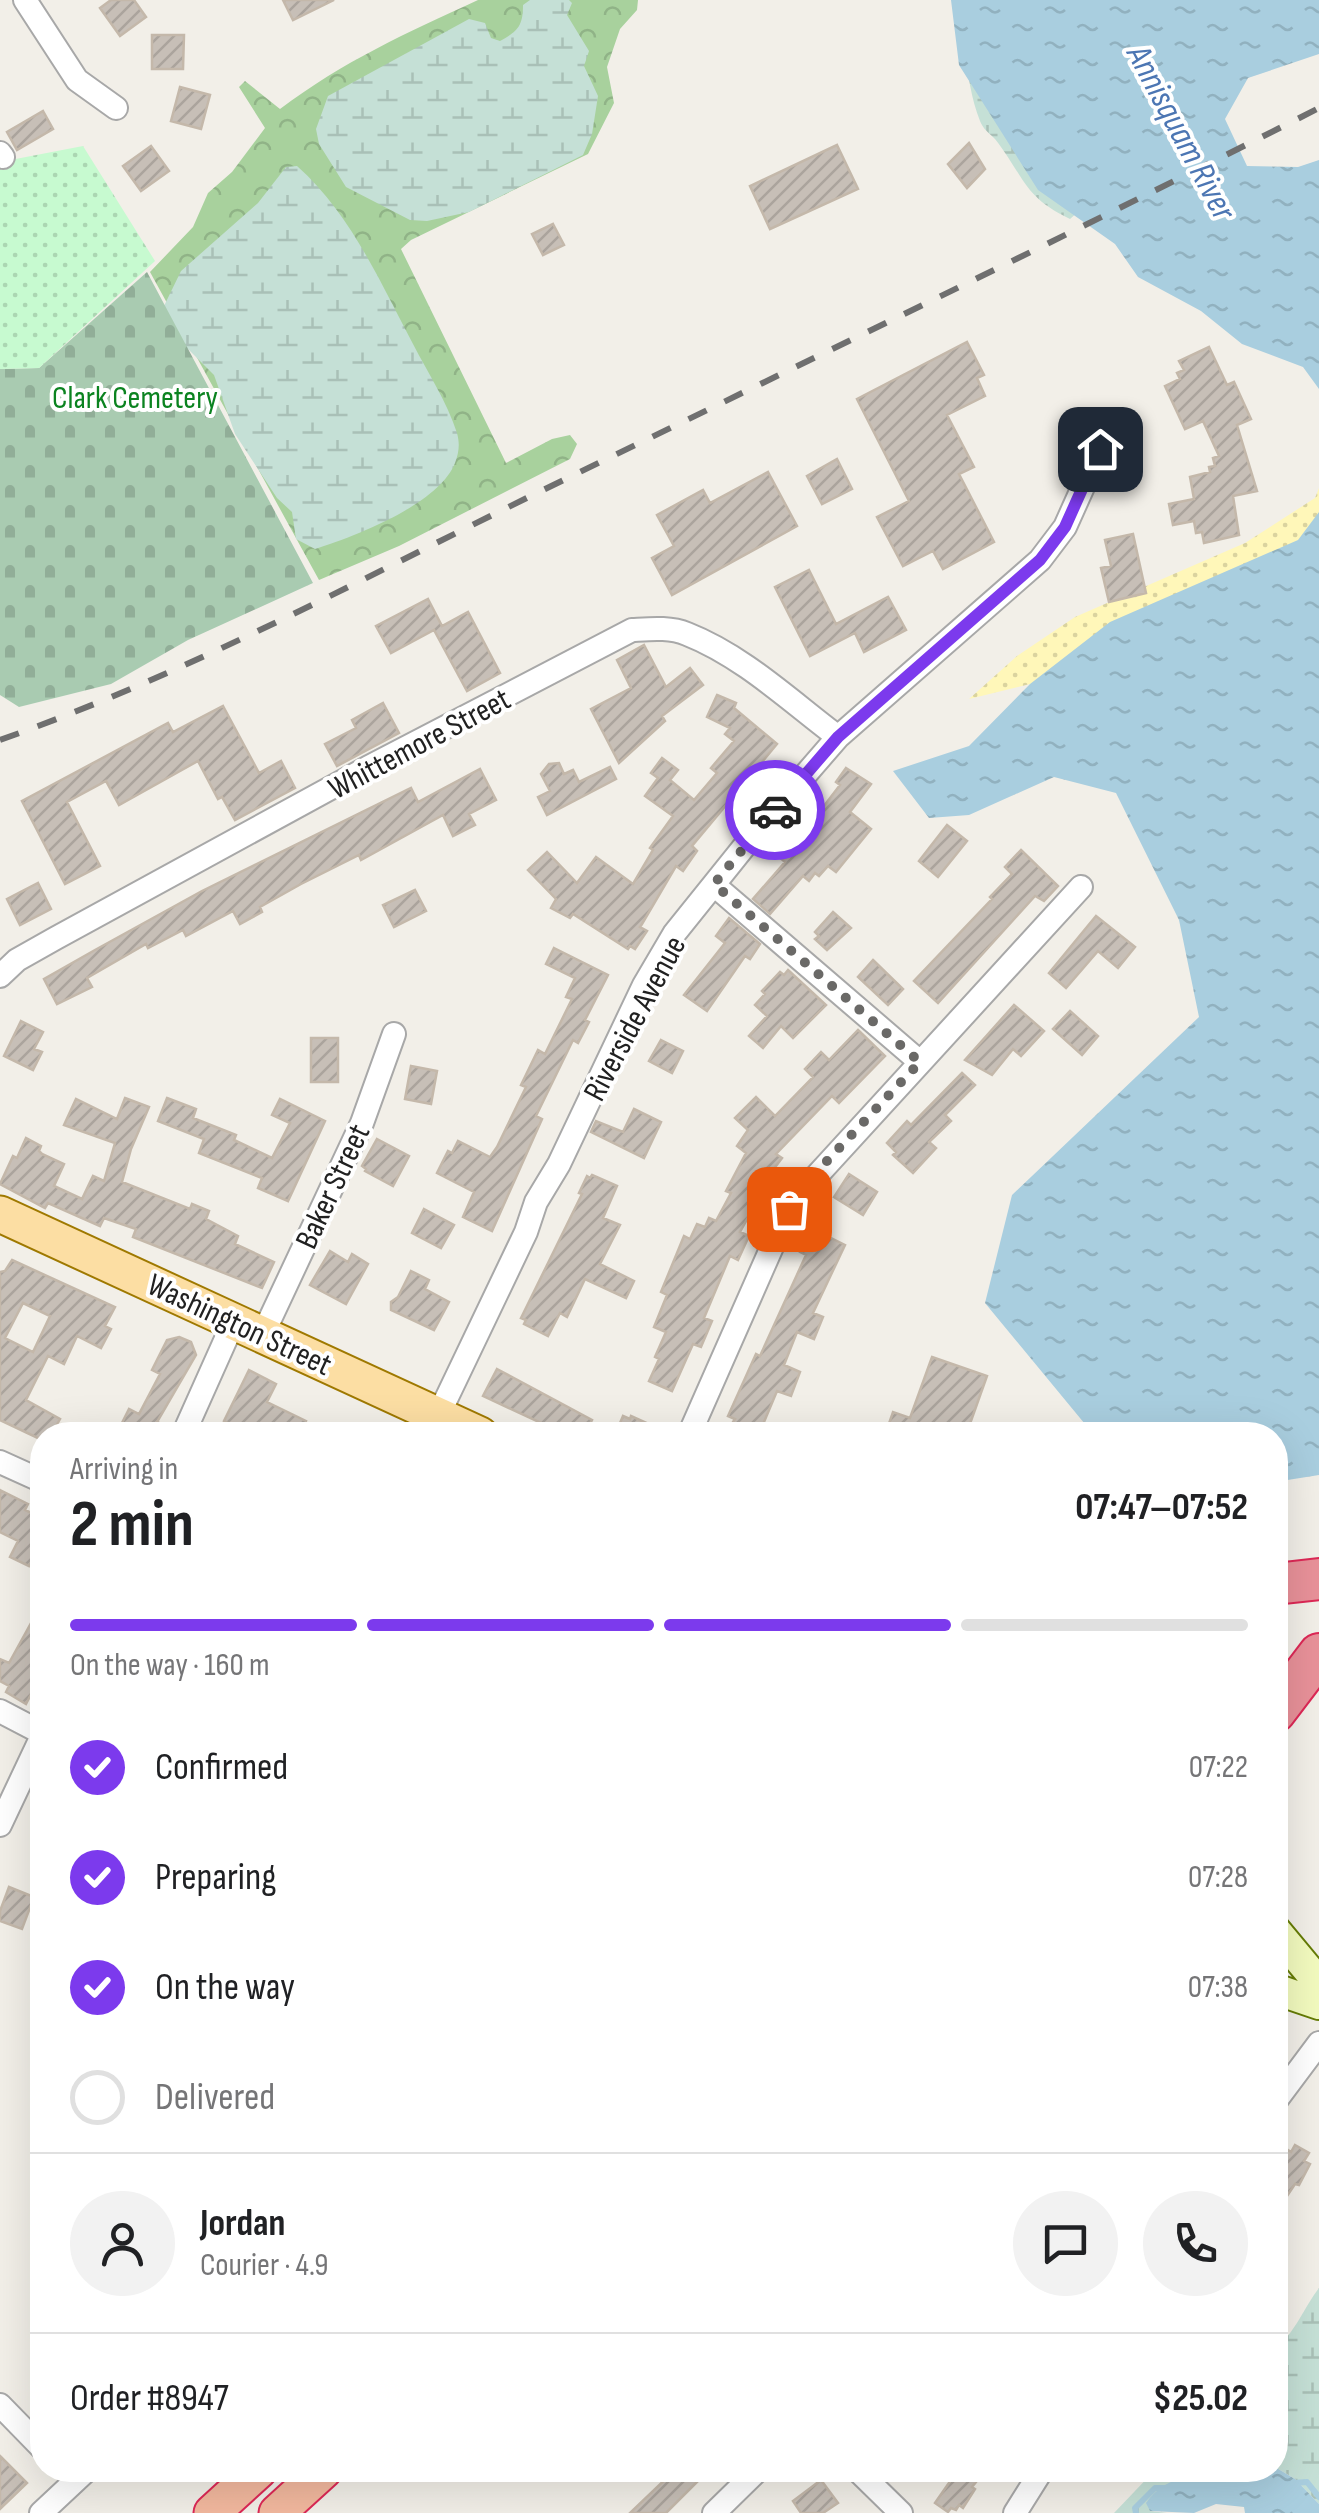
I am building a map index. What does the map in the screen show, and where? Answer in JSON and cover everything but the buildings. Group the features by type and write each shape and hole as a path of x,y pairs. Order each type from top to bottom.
{"highway":[{"path":"1288,1583 1319,1580"},
{"path":"1288,1695 1319,1654"},
{"path":"212,2513 246,2482"},
{"path":"276,2513 311,2482"}],"main road":[{"name":"Washington Street","path":"1,1216 451,1422"},
{"path":"1288,1946 1319,1983"},
{"path":"1288,1994 1319,2004"}],"street":[{"path":"25,0 77,80 116,108"},
{"name":"Riverside Avenue","path":"438,1416 526,1232 536,1202 559,1164 644,985 674,934 838,737 1040,560 1065,527 1100,449"},
{"name":"Whittemore Street","path":"2,972 30,952 370,767 632,630 660,628 685,633 735,659 838,737"},
{"path":"714,884 920,1062"},
{"path":"695,1422 789,1209 810,1179 1082,887"},
{"name":"Baker Street","path":"191,1422 362,1123 394,1034"},
{"path":"0,1462 30,1475"},
{"path":"0,1712 30,1728"},
{"path":"0,1824 30,1760"},
{"path":"1288,2085 1319,2043"},
{"path":"0,2406 30,2436"},
{"path":"41,2513 68,2482"},
{"path":"714,2513 746,2482"},
{"path":"869,2482 901,2513"},
{"path":"1014,2513 1034,2482"}],"green space":[{"path":"478,0 638,0 637,10 620,29 607,67 614,103 588,154 411,240 401,249 506,463 552,439 570,435 577,444 570,459 399,546 319,580 150,272 193,227 208,193 232,172 265,128 239,87 245,81 280,109 352,62"},
{"path":"530,0 569,0 572,3 567,15 589,51 584,66 598,96 592,134 583,155 469,212 427,221 410,220 346,187 319,144 316,129 328,96 469,19 485,23 491,38 500,41 518,27 523,5"},
{"path":"965,50 1087,204 1070,219 1033,194 983,126 972,95"},
{"path":"83,146 155,261 39,368 0,369 0,162"},
{"path":"297,166 333,205 363,250 443,399 459,444 455,463 432,492 373,527 315,549 296,539 292,512 277,498 235,434 214,375 183,344 164,306 181,271 258,203 286,167"},
{"name":"Clark Cemetery","path":"147,272 313,583 188,640 111,684 19,707 0,695 0,369 39,368"},
{"path":"1319,2288 1319,2504 1288,2475 1288,2335"},
{"path":"1144,2482 1180,2482 1150,2511 1167,2513 1114,2513"}],"sand":[{"path":"1319,488 1319,523 1306,536 1038,682 969,699 1017,656 1075,617 1245,543 1315,498"}],"water":[{"name":"Annisquam River","path":"951,0 1319,0 1319,54 1248,78 1225,119 1247,166 1298,167 1319,160 1319,389 1303,367 1242,344 1201,311 1138,277 1115,244 1038,190 959,65"},
{"path":"1319,512 1319,1475 1288,1480 1288,1422 1083,1422 985,1303 1012,1195 1199,1017 1179,920 1116,793 1054,777 969,815 929,818 893,771 969,746 1030,684 1110,622 1298,540"},
{"path":"1288,2475 1319,2504 1319,2513 1245,2513 1244,2507 1216,2504 1194,2513 1150,2511 1146,2503 1171,2482 1288,2482"}],"waterway":[{"path":"1293,2483 1307,2482 1319,2497"},
{"path":"1136,2513 1135,2508 1155,2488 1170,2488"}],"railway":[{"path":"0,740 138,685 274,623 1319,108"}],"way so far":[{"path":"775,810 714,884 920,1062 810,1179 789,1209"}],"route":[{"path":"775,810 838,737 1040,560 1065,527 1100,449"}]}
